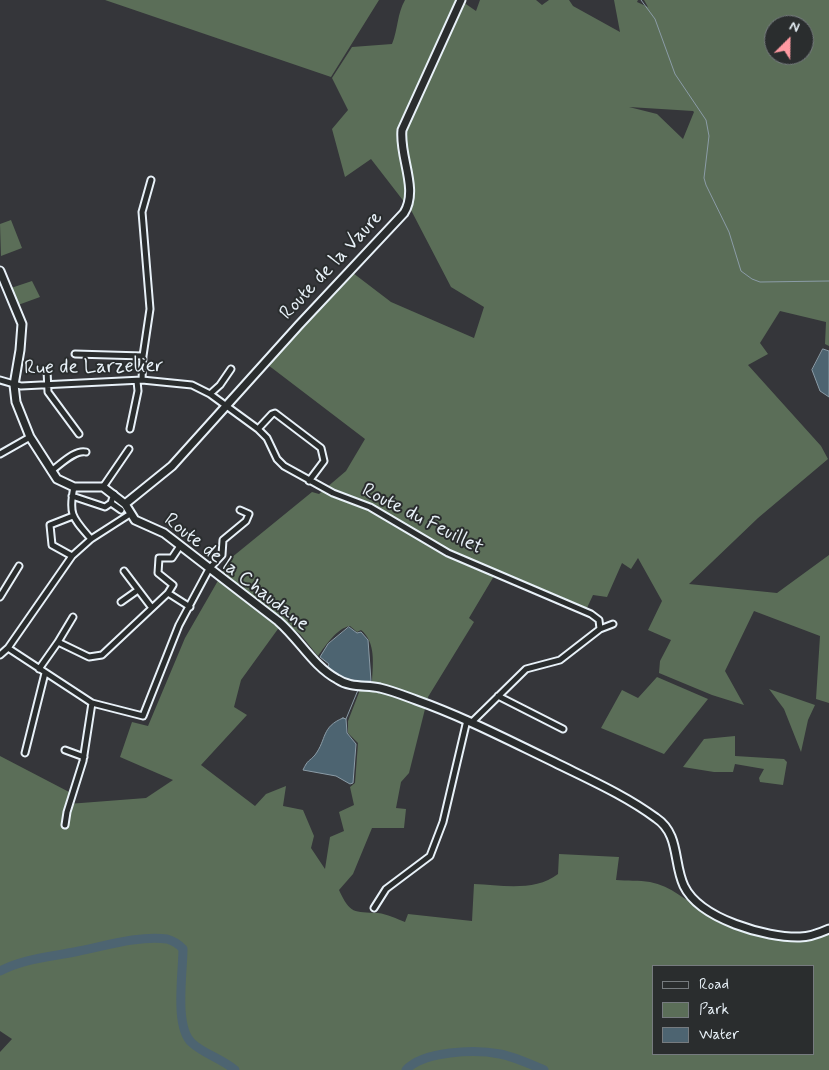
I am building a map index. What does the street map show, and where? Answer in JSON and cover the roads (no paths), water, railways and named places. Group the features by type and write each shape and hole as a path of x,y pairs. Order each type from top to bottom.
{"street":[{"name":"Route de la Vaure","path":"123,507 166,472 406,209 410,189 401,143 402,130 461,0"},
{"path":"130,429 140,380 150,309 142,212 151,180"},
{"path":"0,270 22,324 14,385 16,402 30,437 51,471 61,482 74,487 103,487 114,494 130,514 91,539 72,556 8,648 0,655"},
{"path":"76,354 143,356"},
{"path":"210,394 231,369"},
{"path":"47,370 48,392 79,434"},
{"name":"Rue de Larzelier","path":"0,380 14,385 48,386 140,380 183,383 210,394 258,429"},
{"path":"258,429 275,413 321,448 324,461 310,481"},
{"name":"Route du Feuillet","path":"258,429 267,438 280,463 310,481 332,493 370,507 448,553 613,624 600,629"},
{"path":"0,454 30,437"},
{"path":"103,487 129,449"},
{"path":"51,471 76,453 86,452"},
{"path":"74,487 70,508 73,516 91,539"},
{"path":"72,496 105,508 111,503 114,494"},
{"path":"111,503 123,507"},
{"path":"8,648 92,703 142,716 174,637 209,569 222,555 223,540 246,521 249,514 240,510"},
{"name":"Route de la Chaudane","path":"130,514 135,520 164,533 293,634 323,669 338,680 353,686 391,691 470,721 594,782 659,820 673,839 685,887 690,895 706,908 750,929 771,934 802,937 829,929"},
{"path":"72,556 52,546 50,525 73,516"},
{"path":"58,642 89,657 102,655 168,592 173,585 158,572 160,558 172,558 180,546"},
{"path":"0,597 19,566"},
{"path":"124,571 152,608"},
{"path":"121,602 138,590"},
{"path":"168,592 190,607"},
{"path":"39,669 73,617"},
{"path":"374,908 386,889 430,856 443,822 470,721 526,669 560,660 600,629 601,624 596,618"},
{"path":"25,753 45,674"},
{"path":"498,696 563,729"},
{"path":"65,825 67,812 84,757 92,703"},
{"path":"64,750 84,757"}],"water":[{"path":"823,349 829,351 829,397 820,391 812,370"},
{"path":"349,627 357,633 361,632 368,640 371,681 353,680 338,675 327,669 329,664 320,657 328,644"},
{"path":"343,718 346,719 347,733 356,744 353,783 350,784 336,776 303,770 307,762 319,749 331,725"}],"waterway":[{"path":"641,0 655,19 675,74 706,120 709,136 704,178 729,232 741,271 760,282 829,281"},
{"path":"346,719 358,690"},
{"path":"0,971 29,961 123,942 146,938 172,941 183,949 181,1013 186,1035 197,1047 235,1070"},
{"path":"406,1070 424,1059 437,1055 464,1052 489,1052 506,1055 544,1070"}]}
